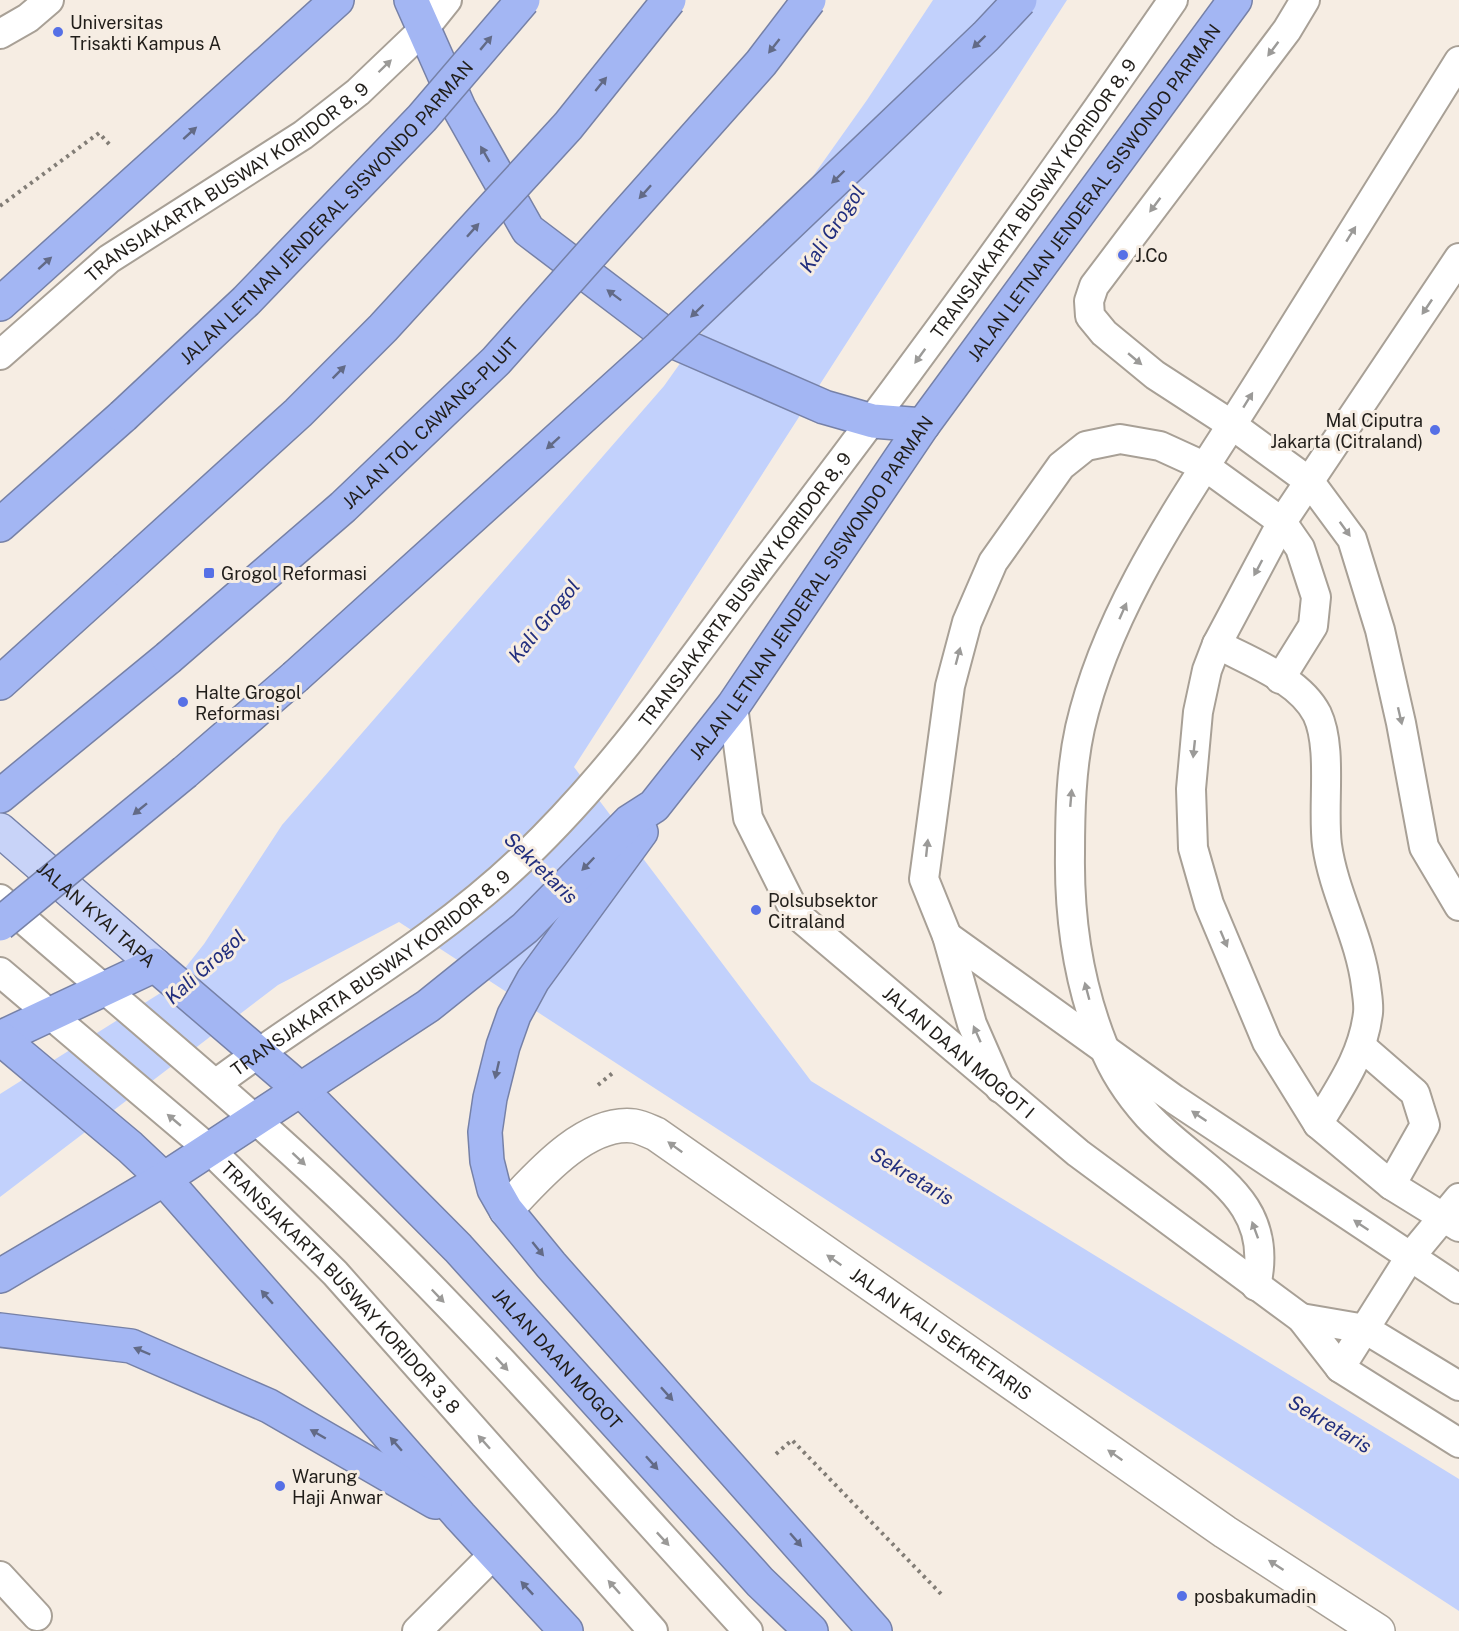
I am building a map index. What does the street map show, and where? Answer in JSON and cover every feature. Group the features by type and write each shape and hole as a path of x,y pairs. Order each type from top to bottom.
{"highway":[{"path":"1,304 337,0"},
{"path":"411,0 459,108 528,230 677,343 824,407 873,422 923,425"},
{"name":"JALAN LETNAN JENDERAL SISWONDO PARMAN","path":"0,525 123,416 246,301 422,118 523,0"},
{"path":"0,683 298,413 383,328 568,126 669,0"},
{"name":"JALAN TOL CAWANG–PLUIT","path":"0,796 168,658 343,507 496,361 761,63 809,0"},
{"path":"0,924 295,677 660,347 977,45 1020,0"},
{"name":"JALAN LETNAN JENDERAL SISWONDO PARMAN","path":"0,1276 210,1150 449,991 525,928 640,822 733,706 923,425 1235,0"},
{"path":"640,822 533,980 514,1015 503,1046 485,1132 487,1161 494,1189 506,1210 551,1265 875,1631"},
{"path":"162,971 101,988 48,1014 6,1043 111,1131 164,1179 460,1516 566,1631"},
{"name":"JALAN KYAI TAPA","path":"162,971 301,1090"},
{"name":"JALAN DAAN MOGOT","path":"301,1090 458,1248 760,1582 811,1631"},
{"path":"0,1330 131,1346 269,1406 460,1516"}],"main road":[{"name":"JALAN KYAI TAPA","path":"0,830 162,971"}],"street":[{"name":"JALAN KALI SEKRETARIS","path":"506,1210 537,1176 572,1147 605,1129 634,1126 656,1134 1225,1532 1378,1631"}],"lane":[{"path":"0,34 28,18 49,0"},
{"name":"TRANSJAKARTA BUSWAY KORIDOR 8, 9","path":"0,355 109,259 303,135 358,92 423,30 447,0"},
{"name":"TRANSJAKARTA BUSWAY KORIDOR 8, 9","path":"217,1083 249,1044 398,958 451,920 504,876 565,816 628,746 873,422 1071,148 1173,0"},
{"path":"1305,0 1287,30 1094,286 1089,301 1090,316 1104,333 1155,375 1232,425 1311,482 1352,539 1380,630 1424,847 1459,906"},
{"path":"1256,1287 1262,1262 1258,1231 1243,1203 1206,1164 1150,1117 1128,1092 1104,1047 1085,988 1073,931 1070,870 1070,801 1080,729 1102,659 1128,601 1172,518 1459,61"},
{"path":"1340,1368 1410,1257 1454,1214 1391,1185 1318,1124 1267,1042 1209,904 1193,848 1191,789 1198,712 1207,670 1217,644 1282,522 1311,482 1459,258"},
{"path":"1000,1088 972,1024 947,936 924,879 929,828 950,686 967,622 993,562 1061,466 1086,446 1120,439 1160,446 1206,467 1282,522 1300,548 1316,597 1312,626 1280,679"},
{"path":"1217,644 1280,679 1301,694 1317,714 1327,747 1324,812 1328,847 1334,879 1362,957 1369,1010 1362,1047 1318,1124"},
{"name":"JALAN DAAN MOGOT I","path":"733,706 748,818 796,914 1078,1153 1300,1318 1340,1368 1459,1443"},
{"path":"0,899 101,988 217,1083 368,1224 462,1321 748,1631"},
{"path":"947,936 1037,1003 1104,1047 1174,1099 1459,1289"},
{"name":"TRANSJAKARTA BUSWAY KORIDOR 3, 8","path":"0,972 210,1150 335,1273 653,1631"},
{"path":"1362,1047 1415,1093 1425,1125 1391,1185"},
{"name":"JALAN DAAN MOGOT I","path":"1300,1318 1365,1329 1459,1386"},
{"path":"417,1631 495,1553"},
{"path":"0,1576 37,1616"}],"path":[{"path":"0,206 99,133 111,144"},
{"path":"792,1440 941,1594"}],"water":[{"path":"933,0 1067,0 574,767 811,1081 1459,1479 1459,1611 399,922 278,985 0,1197 0,1094 170,987 204,944 282,825 664,386 867,100"}],"place":[{"name":"Universitas Trisakti Kampus A","path":"58,32"},
{"name":"J.Co","path":"1123,255"},
{"name":"Mal Ciputra Jakarta (Citraland)","path":"1435,430"},
{"name":"Grogol Reformasi","path":"209,573"},
{"name":"Halte Grogol Reformasi","path":"183,702"},
{"name":"Polsubsektor Citraland","path":"756,910"},
{"name":"Warung Haji Anwar","path":"280,1486"},
{"name":"posbakumadin","path":"1182,1596"}],"water label":[{"name":"Kali Grogol","path":"832,229"},
{"name":"Kali Grogol","path":"544,621"},
{"name":"Sekretaris","path":"541,868"},
{"name":"Kali Grogol","path":"205,967"},
{"name":"Sekretaris","path":"912,1176"},
{"name":"Sekretaris","path":"1330,1424"}]}
